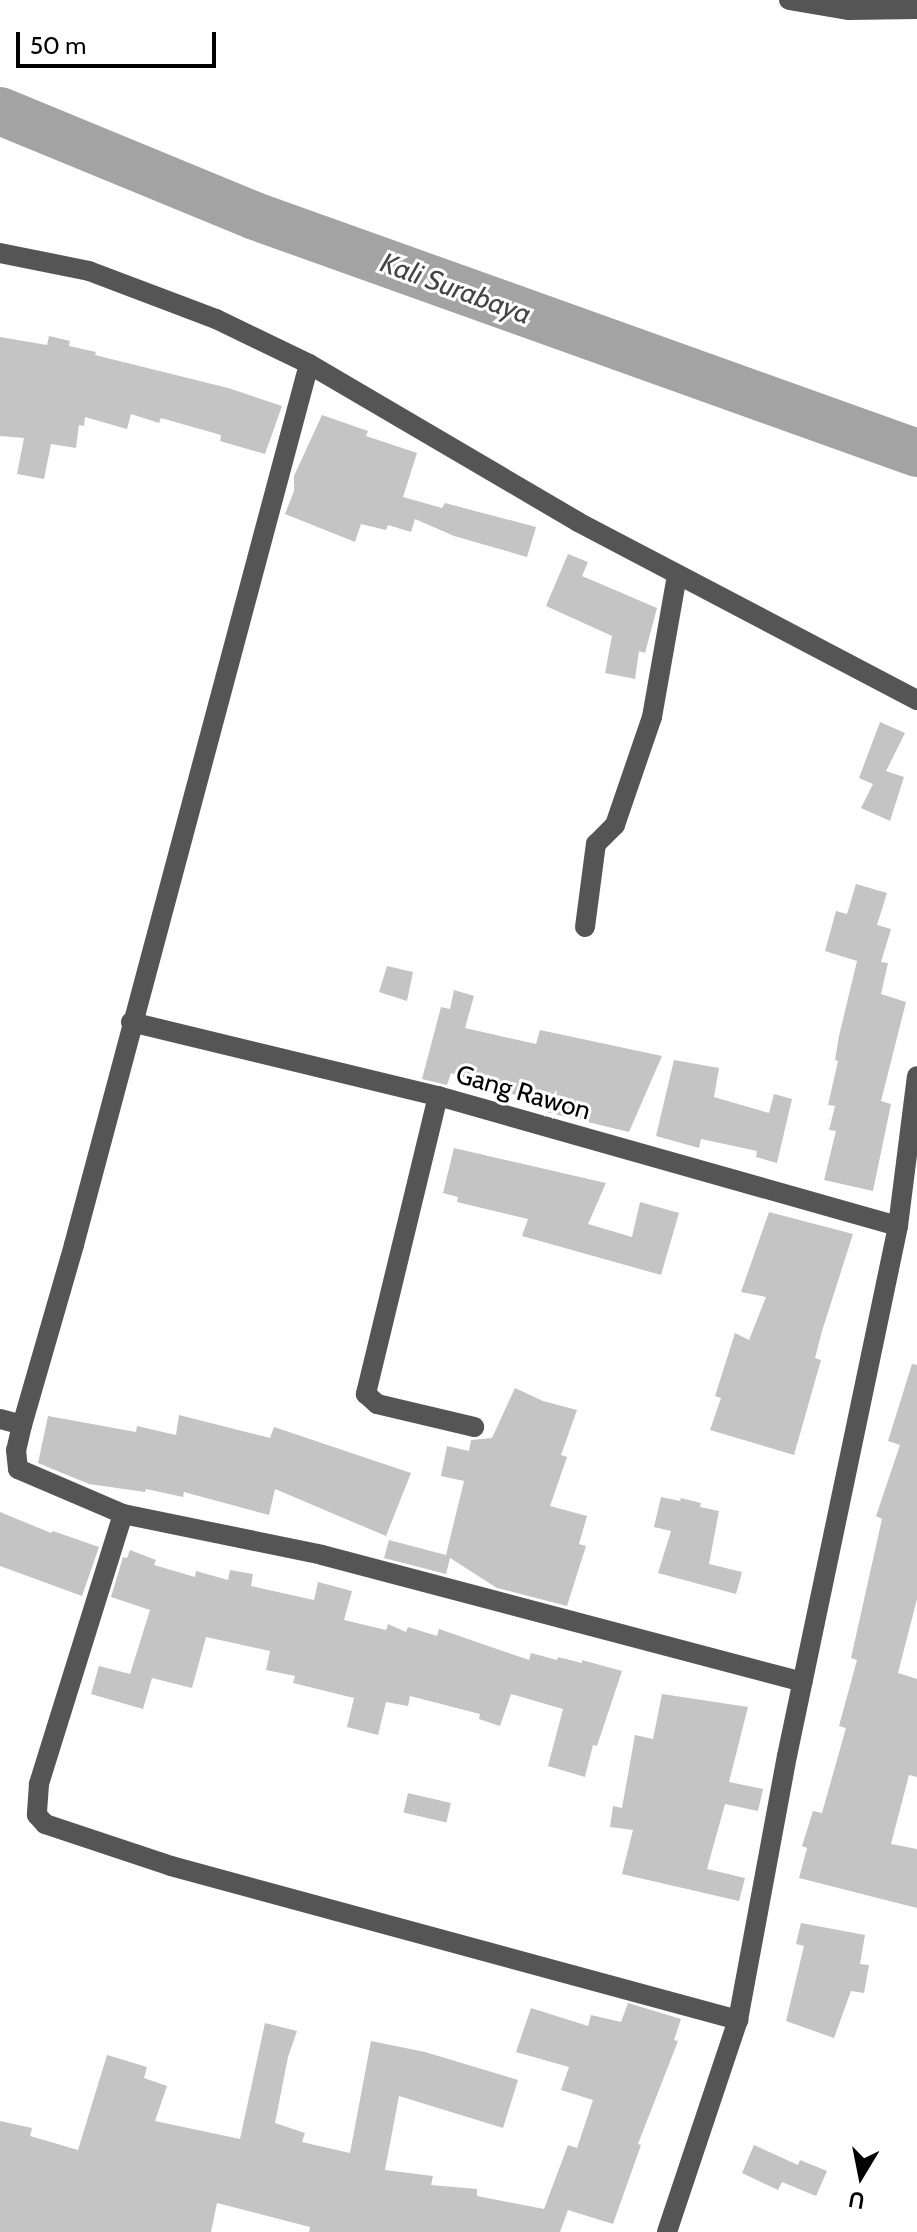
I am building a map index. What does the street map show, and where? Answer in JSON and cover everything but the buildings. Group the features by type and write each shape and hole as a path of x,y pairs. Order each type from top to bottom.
{"street":[{"path":"789,0 849,10 917,9"},
{"path":"0,253 89,271 216,319 309,364 578,522 917,700"},
{"path":"309,364 74,1245 22,1425 16,1450 18,1469 123,1514 322,1555 803,1682"},
{"path":"585,927 596,844 615,825 652,717 677,575"},
{"name":"Gang Rawon","path":"131,1022 438,1096 898,1226"},
{"path":"667,2232 738,2020 803,1682 898,1226 913,1137 917,1076"},
{"path":"438,1096 366,1394 377,1404 474,1427"},
{"path":"0,1419 22,1425"},
{"path":"123,1514 39,1784 37,1815 45,1824 171,1866 738,2020"}],"waterway":[{"name":"Kali Surabaya","path":"0,111 255,216 917,453"}]}
